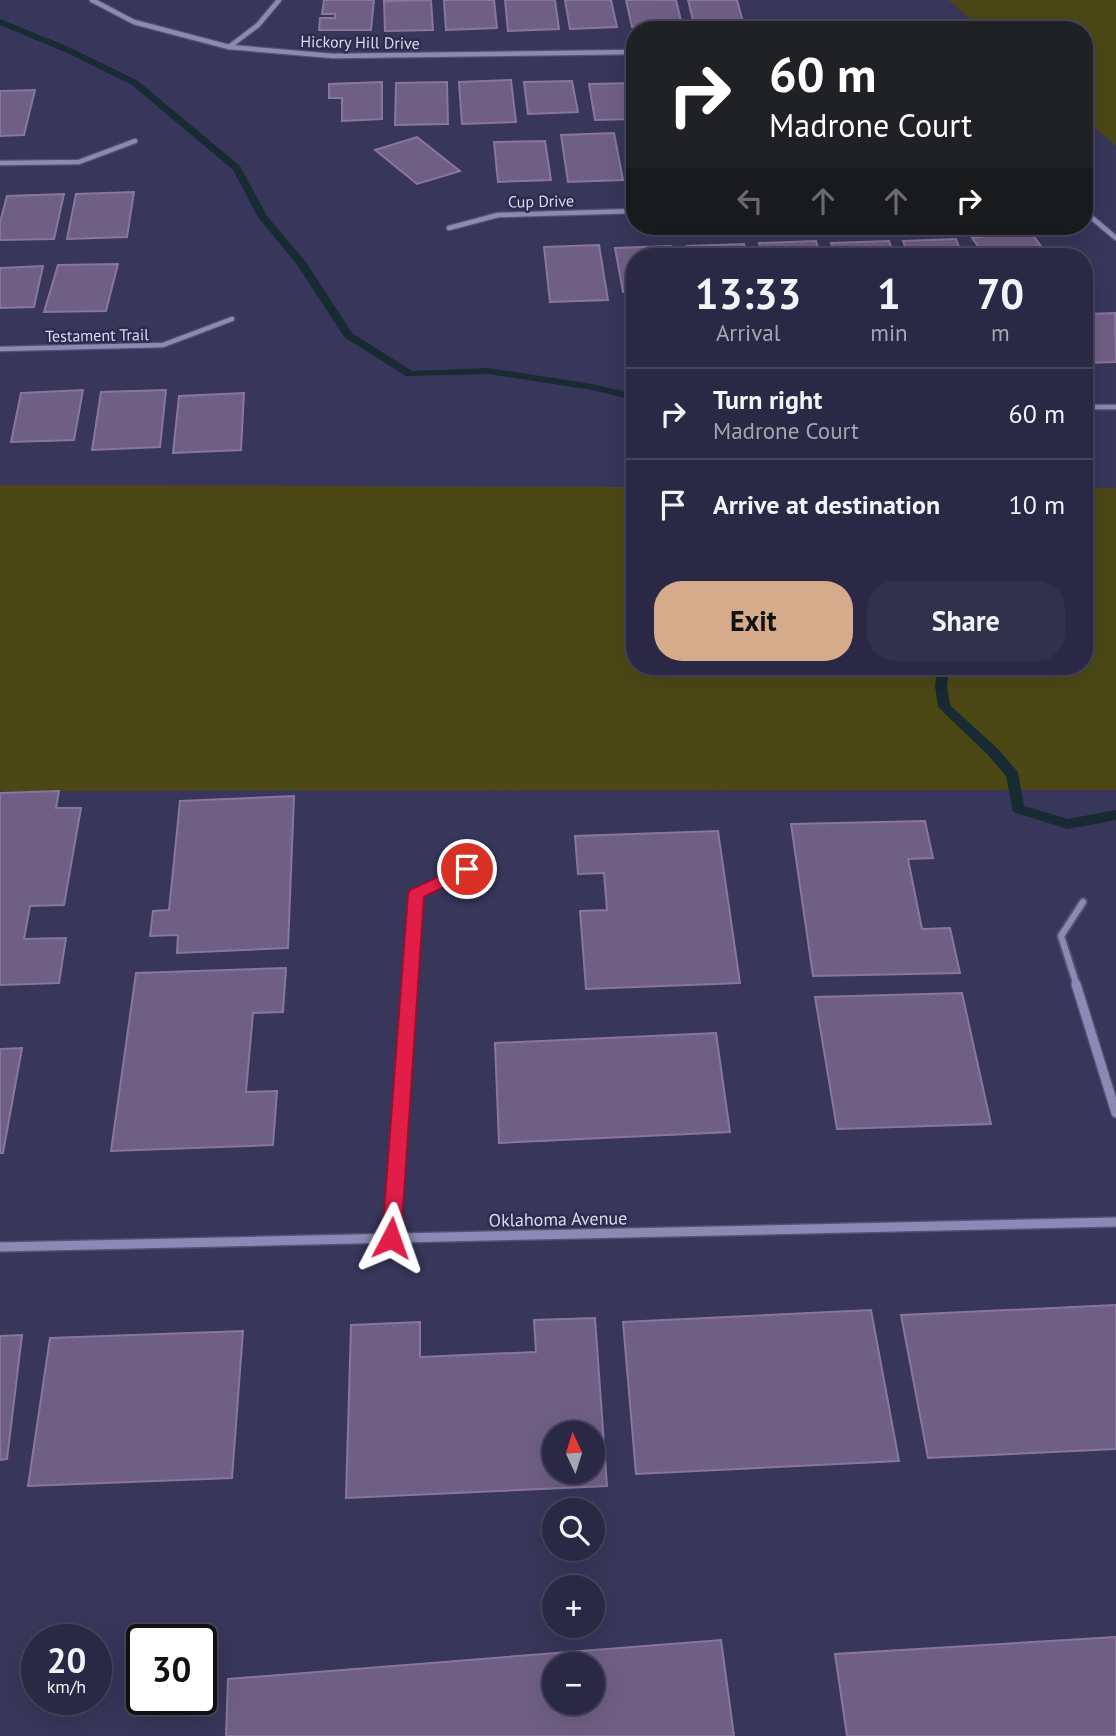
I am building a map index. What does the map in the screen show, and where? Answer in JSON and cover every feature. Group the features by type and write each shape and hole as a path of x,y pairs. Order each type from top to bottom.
{"street":[{"name":"Hickory Hill Drive","path":"92,0 134,22 229,47 333,56 626,52"},
{"path":"229,47 258,25 279,0"},
{"path":"0,163 79,162 135,141"},
{"name":"Cup Drive","path":"449,228 498,215 626,211"},
{"path":"1093,219 1116,238"},
{"name":"Testament Trail","path":"0,349 163,345 232,319"},
{"path":"1093,407 1116,407"},
{"path":"391,1238 416,894 467,869"},
{"path":"1083,902 1061,936 1116,1113"},
{"name":"Oklahoma Avenue","path":"0,1247 1116,1223"}],"shaded area":[{"path":"949,0 1116,0 1116,146 1093,126 1093,21 973,21"},
{"path":"0,485 626,487 626,675 1093,675 1093,488 1116,488 1116,790 0,791"}],"building":[{"path":"324,0 374,0 371,30 319,30 320,18 335,18 335,14 322,14"},
{"path":"431,0 433,30 385,31 384,1"},
{"path":"444,0 494,0 497,28 446,30"},
{"path":"505,0 555,0 559,29 508,31"},
{"path":"565,0 611,0 617,27 570,29"},
{"path":"626,0 676,0 681,21 631,21"},
{"path":"688,0 737,0 743,21 693,21"},
{"path":"511,80 516,122 462,124 459,82"},
{"path":"572,81 578,112 528,114 524,82"},
{"path":"382,82 382,119 342,121 342,98 329,98 329,84"},
{"path":"447,82 448,124 395,125 396,83"},
{"path":"626,83 626,119 595,120 589,84"},
{"path":"35,90 24,135 0,136 0,91"},
{"path":"614,133 623,180 568,182 561,135"},
{"path":"417,137 460,171 417,184 375,150"},
{"path":"545,141 551,180 498,182 494,142"},
{"path":"134,192 127,237 67,239 76,194"},
{"path":"64,194 54,239 0,240 0,222 7,196"},
{"path":"1033,235 1041,246 979,248 972,238"},
{"path":"956,239 960,248 906,248 903,241"},
{"path":"816,241 818,248 760,248 759,243"},
{"path":"889,241 892,248 833,248 831,243"},
{"path":"744,244 745,248 688,248"},
{"path":"599,245 608,300 550,302 544,247"},
{"path":"671,246 671,248 626,248 626,292 623,292 615,248"},
{"path":"118,264 106,311 44,312 58,265"},
{"path":"43,266 34,307 0,308 0,268"},
{"path":"1115,313 1116,362 1093,363 1093,314"},
{"path":"83,390 74,440 11,442 21,393"},
{"path":"166,390 160,447 92,450 101,392"},
{"path":"244,393 241,450 173,453 179,396"},
{"path":"59,791 56,808 81,808 64,905 30,906 24,939 66,938 59,983 0,985 0,793"},
{"path":"294,796 288,948 177,953 178,935 150,936 153,911 169,910 180,801"},
{"path":"925,821 933,858 908,859 922,929 950,928 960,973 813,976 791,824"},
{"path":"718,831 740,983 586,989 580,911 607,910 604,873 578,874 575,836"},
{"path":"286,968 283,1012 253,1013 246,1092 277,1091 273,1145 111,1151 136,973"},
{"path":"962,993 991,1124 837,1129 815,997"},
{"path":"716,1033 730,1132 499,1143 495,1043"},
{"path":"22,1048 3,1153 0,1153 0,1049"},
{"path":"1116,1305 1116,1449 928,1458 901,1315"},
{"path":"871,1310 899,1461 636,1474 623,1322"},
{"path":"595,1318 602,1421 542,1421 542,1484 606,1484 606,1472 607,1486 346,1498 351,1325 420,1322 420,1357 536,1352 534,1320"},
{"path":"243,1331 232,1478 28,1486 50,1338"},
{"path":"22,1335 7,1459 0,1460 0,1336"},
{"path":"1116,1637 1116,1736 847,1736 835,1654"},
{"path":"721,1640 734,1736 226,1736 228,1679 542,1654 542,1715 605,1715 605,1652 569,1652"}],"waterway":[{"path":"0,22 68,50 135,83 237,168 263,217 302,264 348,335 410,374 488,371 626,395"},
{"path":"943,675 944,707 993,752 1013,775 1018,809 1068,824 1116,815"}],"route":[{"path":"391,1238 416,894 467,869"}]}
